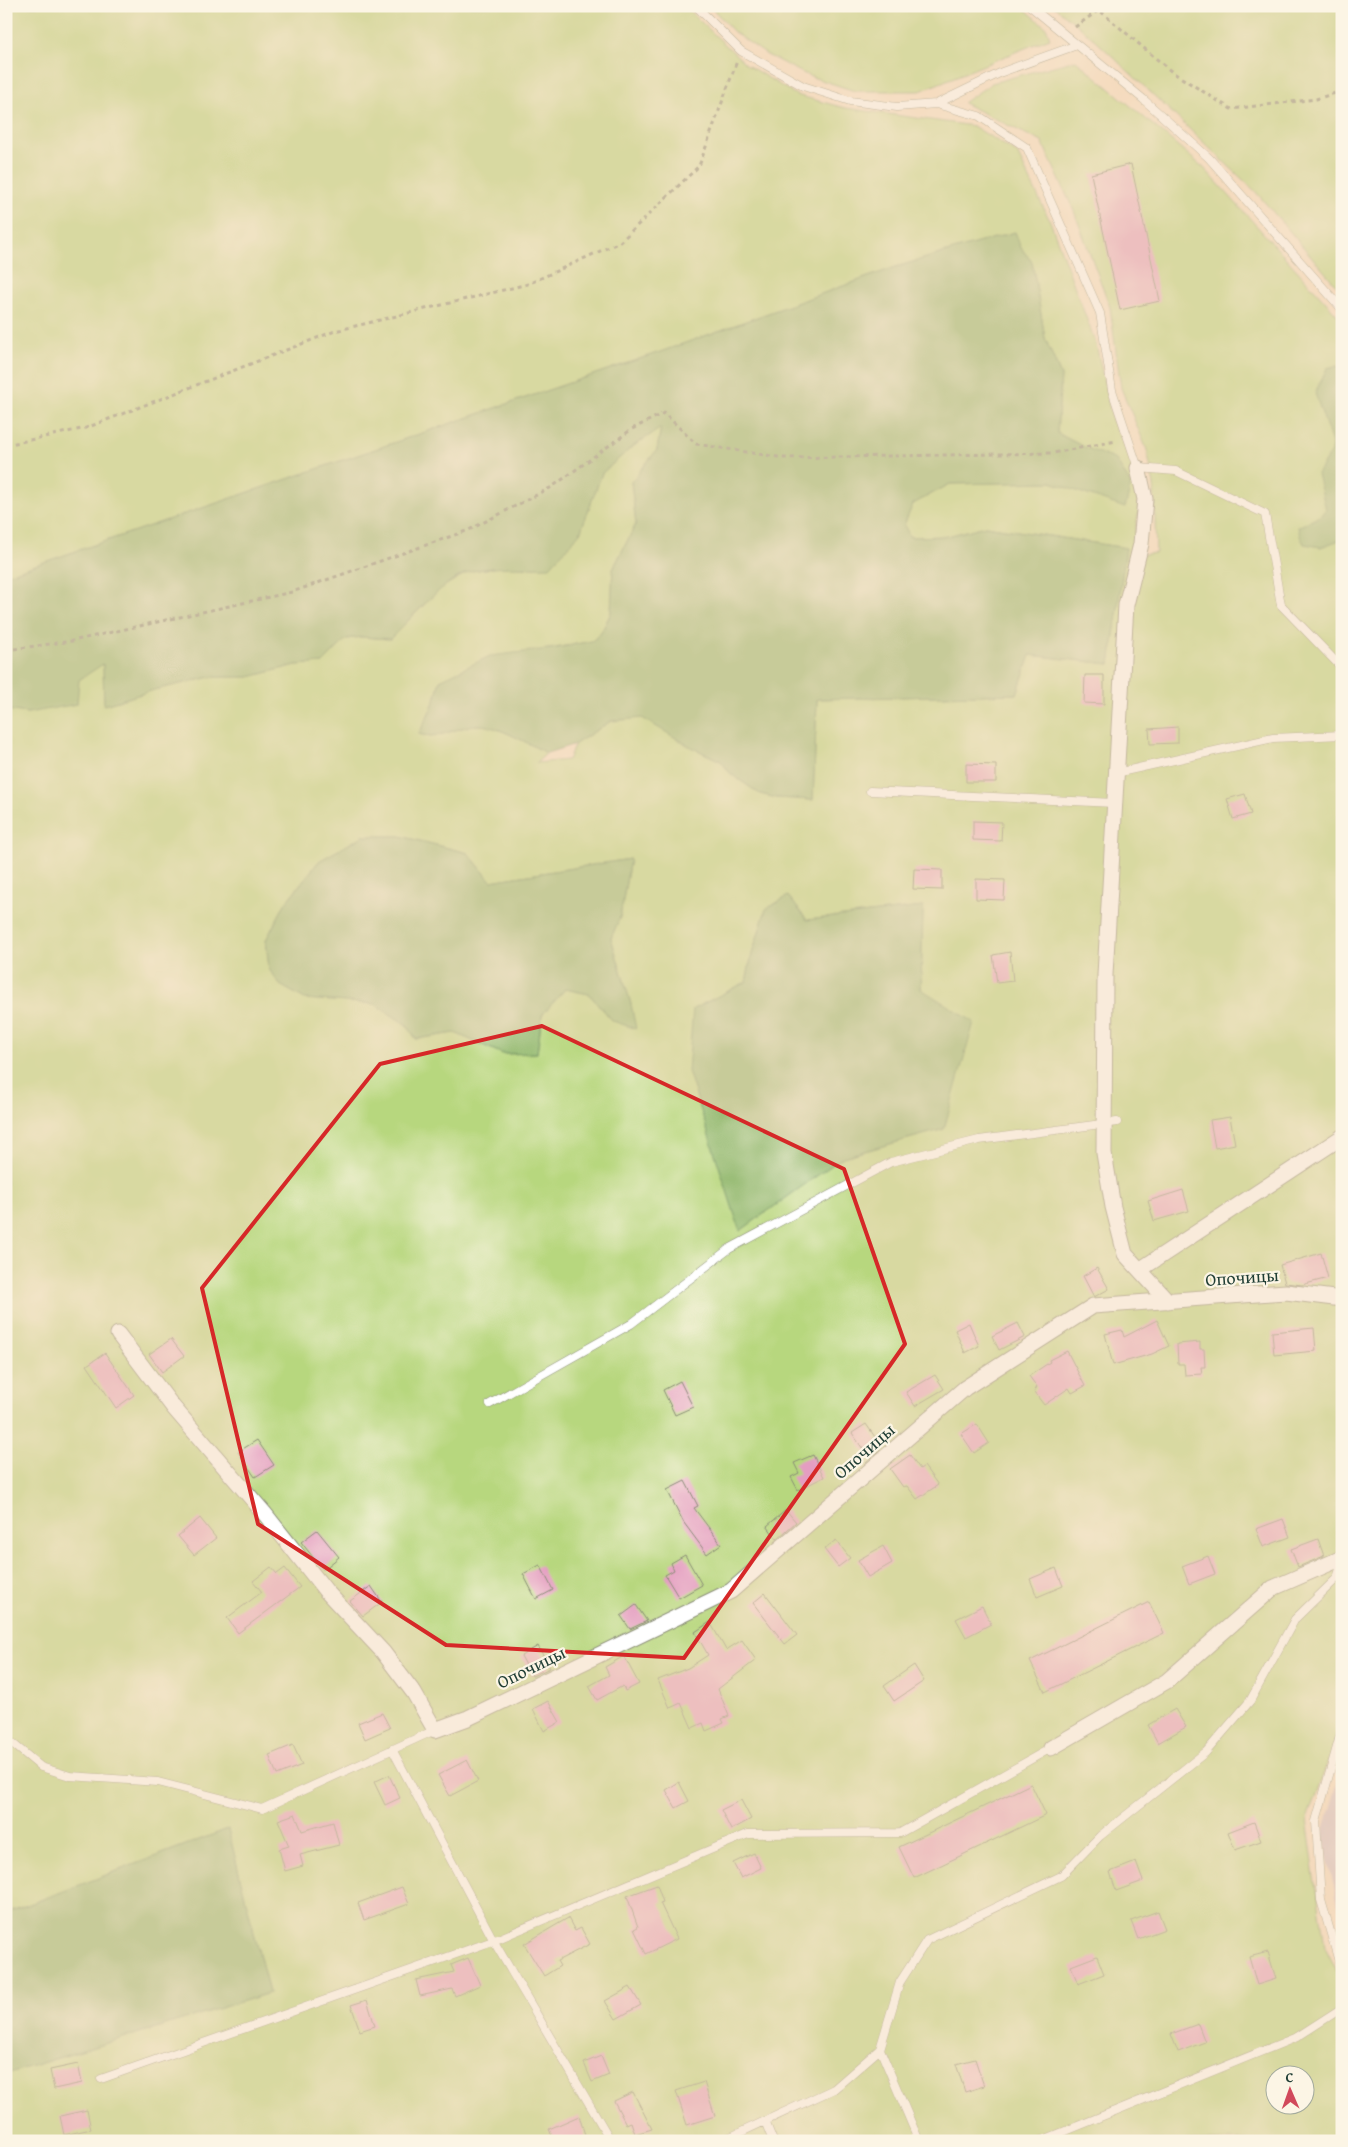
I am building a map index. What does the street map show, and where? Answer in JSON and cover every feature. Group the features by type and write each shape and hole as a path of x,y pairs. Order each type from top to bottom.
{"street":[{"path":"1138,468 1145,500 1141,544 1126,605 1105,975 1111,1123 1104,1153 1113,1207 1125,1254 1141,1269 1168,1301"},
{"path":"1141,1269 1342,1137"},
{"name":"Опочицы","path":"435,1730 468,1718 731,1590 965,1388 1093,1306 1286,1292 1342,1299"},
{"path":"118,1334 173,1407 265,1514 326,1591 383,1652 414,1693 435,1730"},
{"path":"1051,1748 1167,1681 1273,1588 1342,1558"}],"lane":[{"path":"696,6 741,51 802,86 850,100 897,107 936,104 979,116 1028,148 1100,313 1112,390 1138,468 1176,470 1265,514 1281,605 1342,668"},
{"path":"1030,6 1143,99 1209,158 1342,310"},
{"path":"936,104 1002,72 1076,45"},
{"path":"1116,774 1273,738 1342,735"},
{"path":"870,791 1114,803"},
{"path":"490,1404 631,1324 729,1249 891,1162 979,1140 1111,1123"},
{"path":"722,2141 834,2088 880,2049 900,1982 927,1940 1061,1876 1100,1836 1206,1752 1250,1701 1295,1618 1337,1578 1342,1563"},
{"path":"1342,1729 1316,1821 1321,1900 1342,1972"},
{"path":"6,1738 41,1767 70,1776 158,1782 262,1809 435,1730"},
{"path":"101,2079 493,1940 748,1834 900,1832 1051,1748"},
{"path":"392,1749 493,1940 612,2141"},
{"path":"1041,2141 1297,2037 1342,2008"},
{"path":"880,2049 919,2141"},
{"path":"765,2121 773,2141"}],"path":[{"path":"1064,35 1098,10 1172,72 1231,109 1316,99 1342,91"},
{"path":"6,445 86,428 335,331 528,284 620,242 699,166 741,51"},
{"path":"6,650 72,642 292,592 469,530 552,487 632,428 664,413 696,444 784,458 1052,453 1129,440"}],"highlighted area":[{"path":"542,1026 844,1169 905,1344 684,1658 446,1645 258,1524 202,1288 380,1064"}],"shaded area":[{"path":"1342,1769 1342,1920 1322,1836"}],"green space":[{"path":"6,6 684,6 747,65 796,95 845,108 973,126 1017,153 1050,221 1096,344 1112,419 1132,462 1139,511 1130,556 1156,553 1154,485 1147,450 1121,388 1110,307 1074,211 1042,142 963,103 992,83 1076,60 1204,168 1342,320 1342,1722 1307,1820 1325,1947 1342,1981 1342,2141 6,2141 6,2074 269,1993 228,1829 6,1913 6,710 28,713 103,663 104,705 154,690 211,677 249,677 296,665 323,663 346,639 362,637 390,639 441,588 470,571 508,566 534,568 580,533 602,473 632,447 661,427 657,450 631,482 636,524 613,569 611,613 601,633 592,641 528,653 440,680 435,700 419,734 434,736 464,727 487,726 514,736 547,753 536,763 568,760 575,744 611,721 642,717 691,747 721,761 731,774 760,794 777,798 813,800 817,699 1017,694 1030,655 1110,664 1126,548 986,526 948,536 909,537 904,525 913,504 950,484 1051,482 1125,507 1080,445 1057,433 1061,376 1045,338 1032,262 1021,248 1015,232 896,267 663,351 6,575","holes":["363,836 400,836 468,853 491,881 630,859 620,917 611,938 631,1004 613,1021 589,994 565,989 542,1015 537,1053 503,1054 455,1033 416,1039 407,1025 375,1004 305,999 280,985 269,969 266,940 286,902 319,861","788,896 807,920 923,907 921,989 944,1129 843,1157 740,1231 693,1009 746,982 752,954 766,910"]},
{"path":"710,6 1021,6 1046,27 1050,38 920,91 855,91 809,76 767,55 734,32"},
{"path":"1054,6 1342,6 1342,292 1255,191 1093,38"},
{"path":"1015,232 1021,248 1032,262 1045,338 1061,376 1057,433 1116,460 1131,485 1125,508 1051,482 950,484 913,504 904,525 910,537 948,536 985,526 1126,548 1110,664 1030,655 1017,694 817,699 813,800 777,798 760,794 731,774 721,761 691,747 642,718 611,721 575,744 547,753 495,728 486,726 464,727 434,736 419,734 435,700 440,680 490,656 557,648 592,641 601,633 611,613 613,569 636,524 631,482 657,450 661,428 632,447 602,473 580,533 550,567 492,568 473,571 463,575 451,581 440,590 390,639 362,637 346,639 323,663 296,665 249,677 211,677 154,690 104,705 103,664 79,680 77,704 28,713 6,710 6,575 663,351 896,267"},
{"path":"1342,367 1342,539 1321,547 1304,544 1298,527 1320,516 1326,509 1317,474 1331,452 1332,443 1315,393 1327,368"},
{"path":"363,836 400,836 468,853 491,881 630,859 620,917 611,938 631,1004 636,1029 613,1021 589,994 565,989 542,1015 537,1053 503,1054 455,1033 416,1039 407,1025 375,1004 305,999 280,985 269,969 266,940 286,902 319,861"},
{"path":"788,896 807,920 923,907 921,989 974,1022 944,1129 843,1157 740,1231 688,1071 693,1009 746,982 752,954 766,909"},
{"path":"228,1829 269,1993 6,2074 6,1913"}],"building":[{"path":"1131,164 1160,301 1120,310 1091,174"},
{"path":"1085,675 1104,675 1104,704 1084,703"},
{"path":"1178,727 1178,743 1150,744 1149,729"},
{"path":"966,764 996,765 996,782 966,782"},
{"path":"1245,794 1251,814 1233,819 1227,799"},
{"path":"973,821 1002,822 1001,841 973,840"},
{"path":"914,869 942,870 942,890 913,889"},
{"path":"976,879 1005,880 1004,900 976,899"},
{"path":"1010,952 1013,981 997,983 993,955"},
{"path":"1230,1117 1235,1144 1215,1148 1210,1120"},
{"path":"1183,1190 1189,1211 1154,1221 1148,1201"},
{"path":"1321,1253 1328,1278 1302,1285 1285,1283 1280,1265"},
{"path":"1097,1268 1109,1289 1094,1297 1083,1276"},
{"path":"1157,1320 1169,1346 1152,1354 1113,1365 1105,1334 1122,1330 1124,1337"},
{"path":"969,1323 979,1346 965,1353 955,1330"},
{"path":"1018,1323 1025,1337 999,1350 992,1336"},
{"path":"1314,1328 1316,1351 1274,1355 1272,1332"},
{"path":"171,1339 184,1356 162,1372 149,1354"},
{"path":"1200,1342 1200,1349 1204,1349 1205,1367 1201,1367 1202,1374 1185,1375 1184,1364 1178,1364 1177,1344"},
{"path":"1067,1351 1085,1386 1072,1393 1069,1388 1044,1405 1034,1392 1037,1387 1029,1376 1050,1362 1049,1360"},
{"path":"105,1353 134,1395 116,1408 87,1365"},
{"path":"935,1375 944,1389 915,1406 906,1392"},
{"path":"680,1381 693,1407 675,1415 663,1390"},
{"path":"866,1424 882,1447 869,1458 852,1433"},
{"path":"977,1424 989,1443 974,1453 961,1434"},
{"path":"257,1440 274,1465 255,1477 238,1452"},
{"path":"813,1455 824,1477 798,1490 791,1477 799,1473 794,1463"},
{"path":"910,1455 920,1469 924,1466 938,1485 917,1499 907,1486 903,1487 890,1469"},
{"path":"685,1481 698,1506 694,1508 721,1544 707,1554 684,1523 667,1490"},
{"path":"786,1510 796,1522 777,1539 767,1526"},
{"path":"200,1518 216,1538 194,1555 178,1536"},
{"path":"1283,1519 1290,1537 1263,1547 1256,1529"},
{"path":"317,1530 339,1557 323,1570 301,1542"},
{"path":"1318,1539 1324,1556 1298,1567 1291,1549"},
{"path":"836,1540 850,1558 838,1567 824,1549"},
{"path":"883,1546 892,1563 868,1577 858,1560"},
{"path":"685,1555 702,1585 679,1598 665,1575 674,1570 671,1563"},
{"path":"1208,1556 1215,1574 1189,1584 1182,1566"},
{"path":"540,1565 553,1590 536,1599 523,1574"},
{"path":"271,1567 277,1574 285,1568 300,1587 238,1633 227,1618 262,1592 253,1581"},
{"path":"1056,1568 1063,1586 1037,1597 1030,1579"},
{"path":"371,1586 382,1602 363,1616 350,1601"},
{"path":"765,1593 797,1635 785,1644 753,1603"},
{"path":"1149,1602 1164,1633 1045,1692 1030,1661"},
{"path":"636,1605 647,1621 630,1629 621,1616"},
{"path":"982,1606 991,1624 966,1637 956,1619"},
{"path":"710,1622 726,1650 742,1640 756,1660 718,1689 729,1716 722,1719 724,1723 706,1731 703,1723 692,1728 681,1703 670,1708 658,1680 688,1668 708,1655 695,1632"},
{"path":"538,1646 550,1668 532,1676 521,1656"},
{"path":"624,1656 639,1684 625,1691 623,1686 597,1700 589,1686 609,1675 605,1667"},
{"path":"914,1665 924,1681 894,1701 884,1686"},
{"path":"548,1701 560,1722 544,1731 533,1709"},
{"path":"1175,1709 1186,1727 1158,1743 1148,1725"},
{"path":"382,1713 390,1728 365,1739 358,1723"},
{"path":"293,1745 302,1765 277,1775 269,1755"},
{"path":"467,1760 478,1781 450,1796 438,1775"},
{"path":"389,1775 400,1798 385,1805 374,1782"},
{"path":"679,1782 689,1801 676,1808 666,1790"},
{"path":"1031,1784 1046,1815 914,1878 899,1847"},
{"path":"741,1800 751,1819 731,1830 721,1810"},
{"path":"295,1814 302,1831 333,1822 339,1845 300,1855 303,1866 285,1871 279,1849 289,1846 278,1820"},
{"path":"1254,1822 1261,1841 1235,1850 1228,1832"},
{"path":"754,1853 761,1868 741,1878 733,1863"},
{"path":"1136,1862 1143,1881 1116,1891 1110,1872"},
{"path":"657,1885 663,1902 660,1903 677,1939 646,1954 634,1929 638,1927 627,1896"},
{"path":"402,1887 409,1904 364,1920 358,1903"},
{"path":"1158,1911 1165,1929 1138,1939 1131,1921"},
{"path":"568,1918 575,1931 581,1928 590,1944 557,1961 560,1966 544,1976 524,1944"},
{"path":"1268,1952 1276,1979 1257,1985 1249,1957"},
{"path":"1097,1956 1104,1974 1078,1984 1071,1966"},
{"path":"468,1958 480,1985 455,1996 452,1989 420,1996 416,1980 454,1972 451,1965"},
{"path":"630,1987 641,2005 616,2019 605,2001"},
{"path":"367,2000 375,2026 360,2031 351,2005"},
{"path":"1198,2024 1205,2042 1178,2052 1171,2034"},
{"path":"601,2056 609,2075 592,2082 584,2063"},
{"path":"975,2059 984,2086 965,2092 956,2064"},
{"path":"78,2064 82,2083 54,2089 50,2070"},
{"path":"704,2082 715,2116 687,2125 676,2091"},
{"path":"633,2092 652,2129 635,2134 631,2122 626,2124 614,2101"},
{"path":"87,2110 91,2129 64,2135 60,2116"},
{"path":"579,2116 587,2141 554,2141 549,2129"}]}
